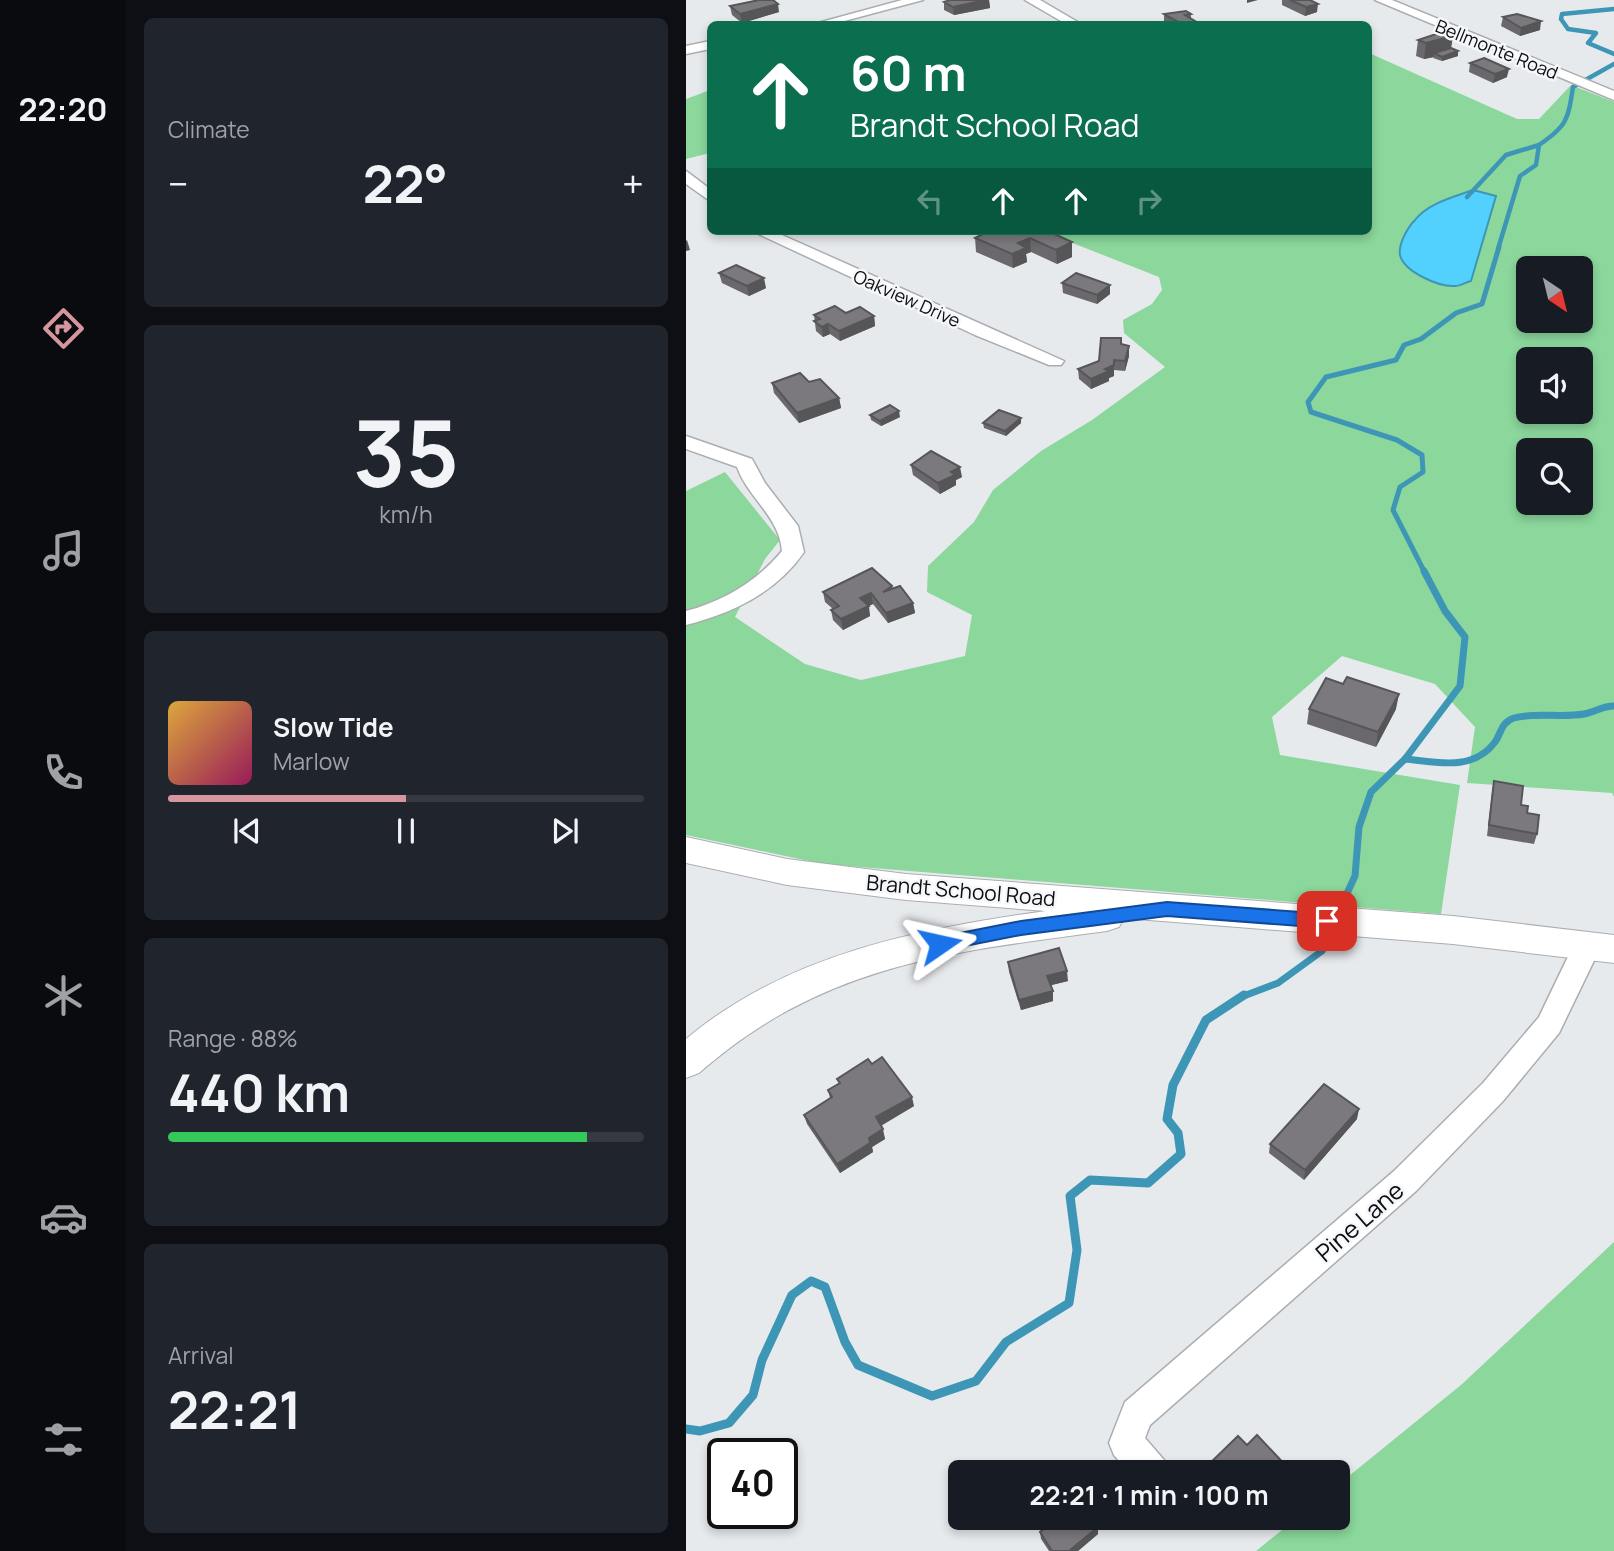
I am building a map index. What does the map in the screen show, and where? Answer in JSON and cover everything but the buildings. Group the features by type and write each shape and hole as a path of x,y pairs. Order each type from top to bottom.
{"street":[{"path":"832,21 917,0"},
{"path":"1031,0 1070,21"},
{"name":"Bellmonte Road","path":"1381,0 1614,96"},
{"path":"686,50 707,46"},
{"path":"686,176 707,194"},
{"name":"Oakview Drive","path":"769,235 981,331 1055,361"},
{"path":"686,442 745,463 750,477 779,510 793,539 793,552 755,589 736,603 686,618"},
{"name":"Brandt School Road","path":"686,850 787,872 893,885 1453,930 1601,947"},
{"path":"686,1062 757,1007 830,972 886,955 1021,928 1167,909"},
{"name":"Pine Lane","path":"1141,1460 1126,1443 1138,1414 1405,1181 1493,1092 1549,1025 1601,947"}],"green space":[{"path":"1372,54 1517,119 1539,119 1571,85 1614,102 1614,797 1612,793 1467,783 1475,727 1435,684 1342,656 1272,717 1280,755 1460,785 1441,914 823,864 686,835 686,491 725,472 780,540 765,559 735,617 805,664 861,680 965,656 972,615 927,592 928,566 974,522 993,490 1041,451 1092,420 1165,367 1124,333 1123,320 1152,304 1162,290 1159,277 1052,235 1372,235"},
{"path":"707,91 707,154 686,159 686,99"},
{"path":"1614,1242 1614,1551 1256,1551 1282,1530 1350,1530 1350,1475 1461,1385"}],"water":[{"path":"1473,190 1496,196 1471,281 1448,286 1415,273 1400,255 1402,241 1409,227 1420,214 1434,205"}],"waterway":[{"path":"1614,9 1562,14 1561,19 1568,29 1596,33 1588,43 1614,54"},
{"path":"1539,145 1565,121 1573,87 1614,64"},
{"path":"1467,197 1506,155 1539,145"},
{"path":"1498,249 1520,176 1536,165 1539,145"},
{"path":"1425,573 1393,510 1400,487 1423,472 1422,455 1397,440 1311,412 1308,402 1326,377 1396,360 1404,345 1421,339 1456,313 1482,304 1499,247"},
{"path":"1405,759 1460,686 1465,637 1445,611 1424,571"},
{"path":"1405,759 1441,763 1465,761 1486,751 1495,742 1504,725 1514,718 1531,715 1575,715 1614,706"},
{"path":"1337,915 1355,876 1359,827 1371,792 1405,759"},
{"path":"1241,997 1278,983 1322,951 1333,926"},
{"path":"686,1429 700,1431 729,1423 753,1395 762,1360 792,1295 811,1281 825,1287 845,1342 858,1365 932,1396 976,1381 1006,1342 1069,1303 1077,1250 1070,1196 1090,1180 1148,1183 1181,1154 1178,1133 1167,1119 1173,1085 1206,1020 1244,995"}],"route":[{"path":"940,944 1021,928 1167,909 1327,921"}]}
